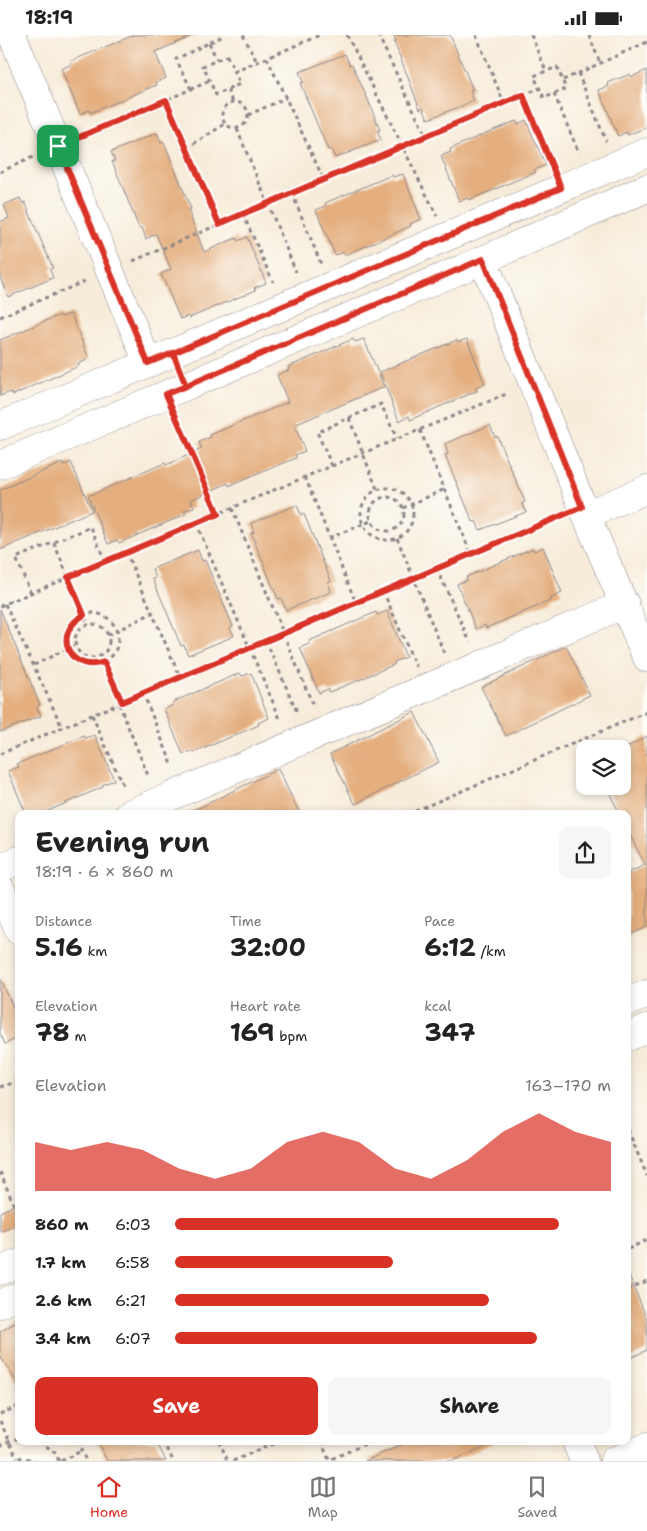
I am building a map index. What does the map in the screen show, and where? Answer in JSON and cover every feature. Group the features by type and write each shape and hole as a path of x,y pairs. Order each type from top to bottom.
{"street":[{"path":"12,35 110,271 160,358 176,390"},
{"path":"0,426 647,152"},
{"path":"0,465 647,188"},
{"path":"483,259 584,511 647,659"},
{"path":"584,511 647,489"},
{"path":"141,809 625,604"},
{"path":"0,868 15,862"},
{"path":"0,889 15,922"},
{"path":"631,1001 647,994"},
{"path":"631,1036 647,1028"},
{"path":"0,1271 15,1265"},
{"path":"0,1304 15,1298"},
{"path":"578,1445 584,1461"},
{"path":"614,1461 647,1447"}],"path":[{"path":"191,89 176,59 225,35"},
{"path":"243,35 257,62"},
{"path":"234,72 320,35"},
{"path":"347,35 447,236"},
{"path":"378,35 426,136"},
{"path":"476,35 504,103"},
{"path":"531,35 546,71"},
{"path":"588,35 600,63"},
{"path":"210,43 217,60"},
{"path":"563,79 647,43"},
{"path":"227,56 240,84 216,95 204,66 217,60 227,56"},
{"path":"267,58 324,180"},
{"path":"557,67 563,79 566,89 544,98 534,76 557,67"},
{"path":"578,73 616,165"},
{"path":"0,172 210,81"},
{"path":"0,317 540,88"},
{"path":"228,90 233,102"},
{"path":"554,94 589,176"},
{"path":"523,95 561,188"},
{"path":"248,115 286,98"},
{"path":"166,100 219,224"},
{"path":"233,102 244,105 248,115 245,124 237,129 225,125 222,119 223,108 233,102"},
{"path":"187,149 225,125"},
{"path":"237,129 306,296"},
{"path":"292,193 306,296"},
{"path":"243,214 306,296"},
{"path":"0,605 304,477 533,384"},
{"path":"176,390 218,514"},
{"path":"332,466 317,432 381,404 397,439"},
{"path":"348,418 377,489"},
{"path":"420,430 471,554"},
{"path":"304,477 356,603"},
{"path":"385,487 402,491 412,504 413,520 404,534 397,538 381,539 373,536 367,531 360,516 361,508 370,493 385,487"},
{"path":"403,508 445,489"},
{"path":"381,498 394,498 400,502 403,508 403,521 393,530 387,532 380,530 374,527 371,521 371,507 381,498"},
{"path":"232,508 284,633 308,738"},
{"path":"0,754 471,554 584,511"},
{"path":"330,538 371,521"},
{"path":"196,523 250,648 308,738"},
{"path":"30,593 16,559 90,527 105,561"},
{"path":"397,538 454,676"},
{"path":"54,543 88,625"},
{"path":"126,552 180,677"},
{"path":"437,569 481,665"},
{"path":"383,591 425,688"},
{"path":"5,603 62,727"},
{"path":"108,635 152,613"},
{"path":"100,614 113,623 117,631 118,638 115,652 104,662 90,665 82,663 76,660 68,649 67,632 71,624 84,615 100,614"},
{"path":"88,625 100,626 108,635 108,649 97,658 90,659 83,656 75,645 75,638 78,632 88,625"},
{"path":"266,641 308,738"},
{"path":"34,665 75,645"},
{"path":"104,662 120,703 141,809"},
{"path":"143,693 183,791"},
{"path":"417,810 647,712"},
{"path":"92,715 141,809"},
{"path":"0,1087 15,1082"},
{"path":"631,1137 647,1176"},
{"path":"0,1173 15,1208"},
{"path":"631,1248 647,1240"},
{"path":"631,1288 647,1281"},
{"path":"0,1414 15,1408"},
{"path":"0,1421 17,1458"},
{"path":"0,1446 15,1439"},
{"path":"45,1445 55,1453 60,1461 81,1451"},
{"path":"79,1445 86,1461"},
{"path":"166,1445 173,1461"},
{"path":"221,1445 228,1461"},
{"path":"233,1461 271,1445"},
{"path":"323,1445 329,1460 363,1445"},
{"path":"11,1461 17,1458 29,1458 35,1461"}],"building":[{"path":"134,35 195,35 155,52 166,78 156,82 157,85 90,113 89,110 80,114 61,69 72,64 71,61"},
{"path":"394,35 450,35 473,90 470,91 474,101 428,119 423,107 420,109 394,42 396,41"},
{"path":"345,54 350,65 352,64 368,100 380,130 377,131 381,140 335,158 331,149 328,150 300,83 303,82 299,72"},
{"path":"647,70 647,127 628,135 627,132 618,136 599,90 609,86 608,83 630,74 631,77"},
{"path":"526,120 546,165 534,170 536,172 469,200 468,198 459,201 441,156 451,152 450,149 486,133 516,121 518,124"},
{"path":"157,133 161,143 164,142 191,209 188,210 204,252 236,238 238,241 247,237 266,283 254,288 256,290 189,318 188,316 180,319 161,274 171,269 156,234 146,239 142,227 139,228 112,161 115,161 111,152"},
{"path":"403,174 421,219 410,224 411,226 345,255 344,252 335,255 316,210 326,206 325,203 392,175 393,177"},
{"path":"20,198 22,203 25,202 53,268 50,269 53,278 8,297 0,277 0,222 9,218 4,205"},
{"path":"71,314 89,359 78,364 79,366 13,395 11,392 0,396 0,340 60,315 61,317"},
{"path":"353,339 355,342 364,339 384,387 294,425 305,451 295,455 296,458 229,486 228,483 191,500 194,507 184,511 186,514 119,543 117,540 108,544 88,496 202,449 199,442 211,437 210,435 288,402 277,375 289,370 288,367"},
{"path":"467,339 485,384 476,388 477,391 410,420 409,416 399,421 380,372 457,340 458,342"},
{"path":"490,425 495,437 497,436 525,502 522,503 526,512 480,530 476,521 473,522 445,455 448,454 445,444"},
{"path":"71,462 92,511 0,550 0,490 62,463 63,466"},
{"path":"297,505 301,515 304,514 331,581 328,582 331,592 286,610 281,598 278,599 251,533 254,532 251,523"},
{"path":"543,547 562,593 551,598 552,600 486,628 485,625 476,629 457,584 467,580 466,577 533,548 534,551"},
{"path":"198,550 202,561 205,560 233,626 230,628 234,636 188,655 184,645 181,646 153,579 156,578 152,569"},
{"path":"0,609 40,705 37,707 41,716 0,732"},
{"path":"387,611 406,657 359,680 329,692 328,689 319,693 300,648 311,643 309,641 376,612 377,615"},
{"path":"566,646 590,695 506,736 481,687"},
{"path":"240,673 242,676 251,673 269,718 258,723 259,725 193,753 192,751 183,754 164,709 174,705 173,702"},
{"path":"414,712 439,762 355,804 330,754"},
{"path":"95,735 114,780 102,785 103,787 50,810 24,810 8,771 19,767 17,764 84,736 85,738"},
{"path":"647,736 647,927 631,935 631,872 645,865 631,837 631,810 618,810 610,795 631,795 631,745"},
{"path":"278,769 298,810 194,810"},
{"path":"0,978 15,1011 15,1039 5,1044 0,1033"},
{"path":"15,1205 15,1226 0,1232 0,1212"},
{"path":"631,1280 647,1319 647,1350 631,1358"},
{"path":"15,1323 15,1380 0,1356 0,1332"},
{"path":"99,1445 158,1445 166,1461 107,1461"},
{"path":"401,1445 488,1445 452,1461 365,1461"}],"route":[{"path":"58,146 148,363 173,353 186,386 166,394 218,514 68,577 84,615 76,619 67,632 68,649 71,655 82,663 97,665 104,662 122,702 582,507 483,259 186,386 173,353 561,188 523,95 219,224 166,100 58,146"}]}
